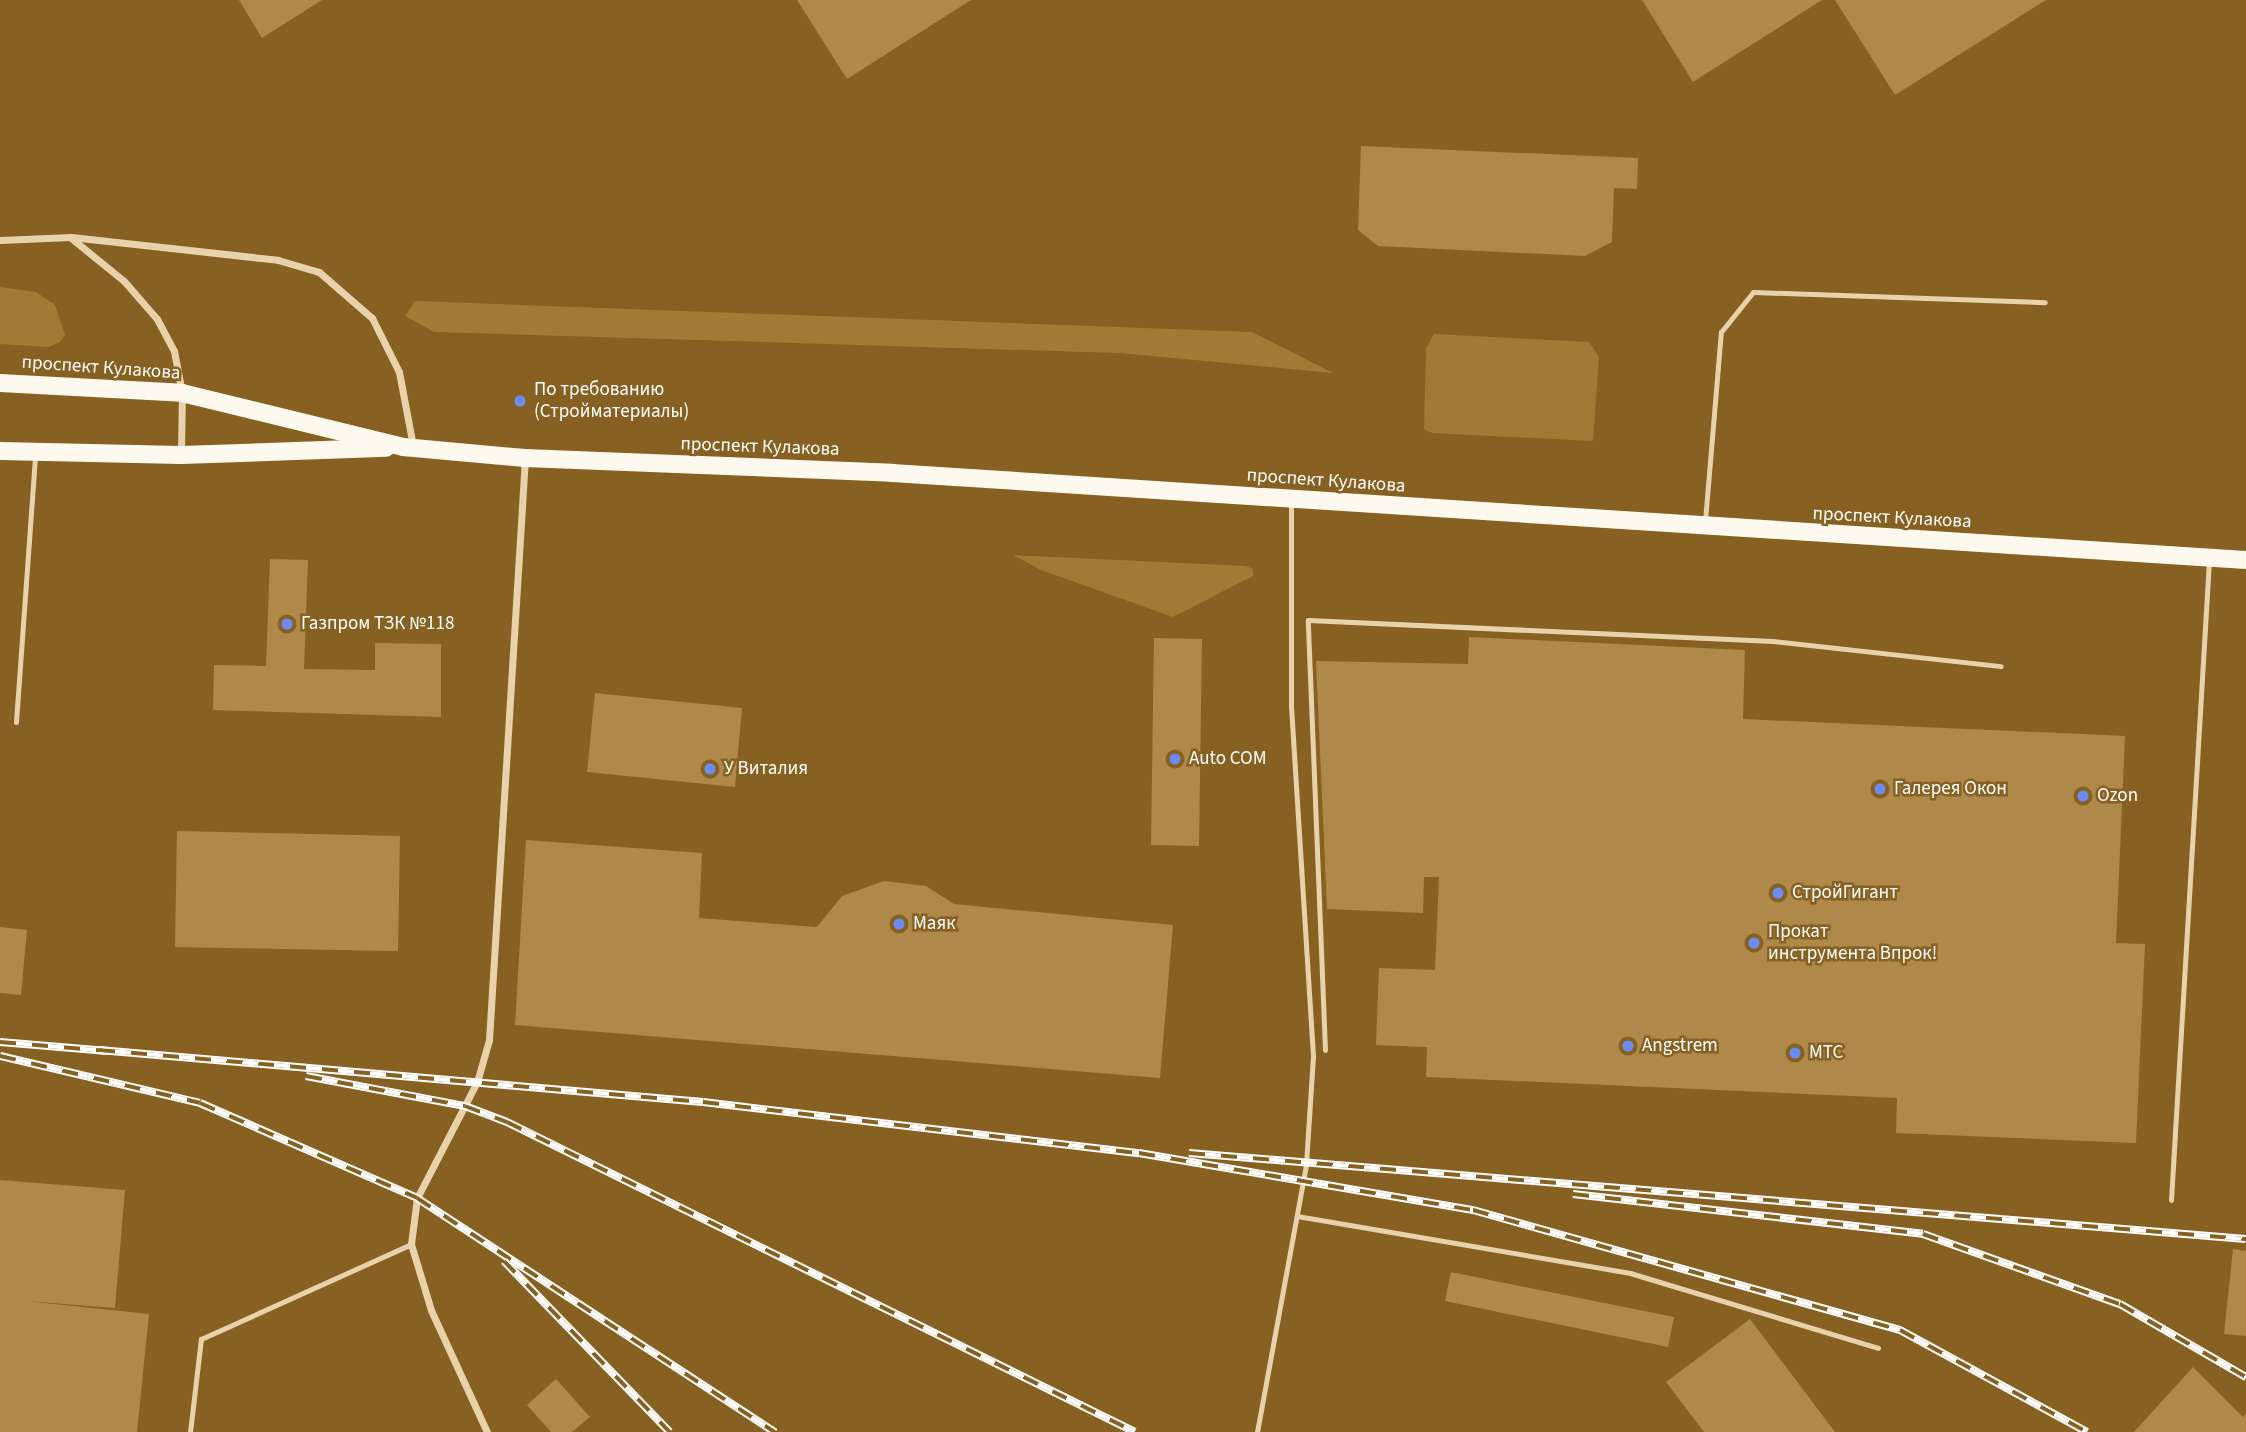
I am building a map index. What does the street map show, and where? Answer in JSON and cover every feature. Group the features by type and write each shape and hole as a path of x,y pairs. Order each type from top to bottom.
{"main road":[{"name":"проспект Кулакова","path":"0,383 181,393 409,447"},
{"name":"проспект Кулакова","path":"0,451 181,455 409,447 525,458 891,473 2246,560"}],"street":[{"path":"0,240 71,237 278,260 319,272 372,318 399,372 409,447"},
{"path":"71,237 124,282 157,318 174,351 181,393 181,455"},
{"path":"487,1432 431,1310 411,1244 417,1198 477,1082 489,1040 525,458"}],"lane":[{"path":"1704,527 1721,332 1753,292 2045,302"},
{"path":"16,722 35,453"},
{"path":"1257,1432 1306,1164 1313,1056 1291,706 1291,500"},
{"path":"2171,1200 2210,558"},
{"path":"1325,1050 1308,620 1773,640 2001,666"},
{"path":"1297,1216 1630,1273 1878,1348"},
{"path":"190,1432 201,1339 411,1244"}],"shaded area":[{"path":"0,287 36,292 55,305 65,335 60,342 49,347 0,344"},
{"path":"415,301 1252,332 1333,373 1120,353 434,332 405,316"},
{"path":"1434,334 1589,342 1599,357 1593,441 1432,433 1424,429 1426,348"},
{"path":"1013,555 1246,566 1253,569 1253,576 1173,617 1041,570"}],"building":[{"path":"239,0 322,0 262,38"},
{"path":"797,0 971,0 847,79"},
{"path":"1642,0 1822,0 1693,82"},
{"path":"1835,0 2046,0 1895,95"},
{"path":"1361,146 1638,158 1637,189 1614,188 1612,242 1585,256 1378,246 1358,230"},
{"path":"270,559 308,560 304,669 375,670 375,643 441,644 441,717 213,710 214,665 266,666"},
{"name":"СтройГигант","path":"1469,637 1745,650 1743,719 2125,736 2116,943 2145,944 2136,1143 1896,1133 1897,1098 1426,1077 1427,1047 1376,1045 1379,968 1435,970 1439,877 1424,877 1423,913 1327,909 1316,661 1468,664"},
{"path":"1154,638 1202,639 1199,846 1151,845"},
{"name":"У Виталия","path":"595,693 742,708 735,787 587,772"},
{"path":"177,831 400,836 398,951 175,947"},
{"path":"526,840 702,853 699,918 817,927 842,896 884,881 926,886 954,904 1173,925 1160,1078 515,1025"},
{"path":"0,927 27,930 21,995 0,993"},
{"path":"0,1180 125,1190 115,1308 25,1301 149,1314 137,1432 0,1432"},
{"path":"2233,1249 2246,1251 2246,1336 2224,1334"},
{"path":"1451,1272 1674,1317 1668,1347 1445,1301"},
{"path":"1750,1319 1835,1432 1704,1432 1666,1382"},
{"path":"2193,1367 2243,1417 2246,1414 2246,1432 2134,1432"},
{"path":"556,1379 590,1417 572,1432 551,1432 527,1405"}],"railway":[{"path":"0,1042 108,1051"},
{"path":"99,1050 703,1102 1139,1153 1473,1210 1900,1330 2087,1432"},
{"path":"0,1056 200,1103 417,1198 775,1432"},
{"path":"306,1076 465,1106 507,1122 1135,1432"},
{"path":"1189,1153 2246,1239"},
{"path":"1573,1194 1923,1234 2120,1304 2246,1377"},
{"path":"504,1261 670,1432"}],"place":[{"name":"По требованию (Стройматериалы)","path":"520,401"},
{"name":"Газпром ТЗК №118","path":"287,624"},
{"name":"Auto COM","path":"1175,759"},
{"name":"У Виталия","path":"710,769"},
{"name":"Галерея Окон","path":"1880,789"},
{"name":"Ozon","path":"2083,796"},
{"name":"СтройГигант","path":"1778,893"},
{"name":"Маяк","path":"899,924"},
{"name":"Прокат инструмента Впрок!","path":"1754,943"},
{"name":"Angstrem","path":"1628,1046"},
{"name":"МТС","path":"1795,1053"}]}
